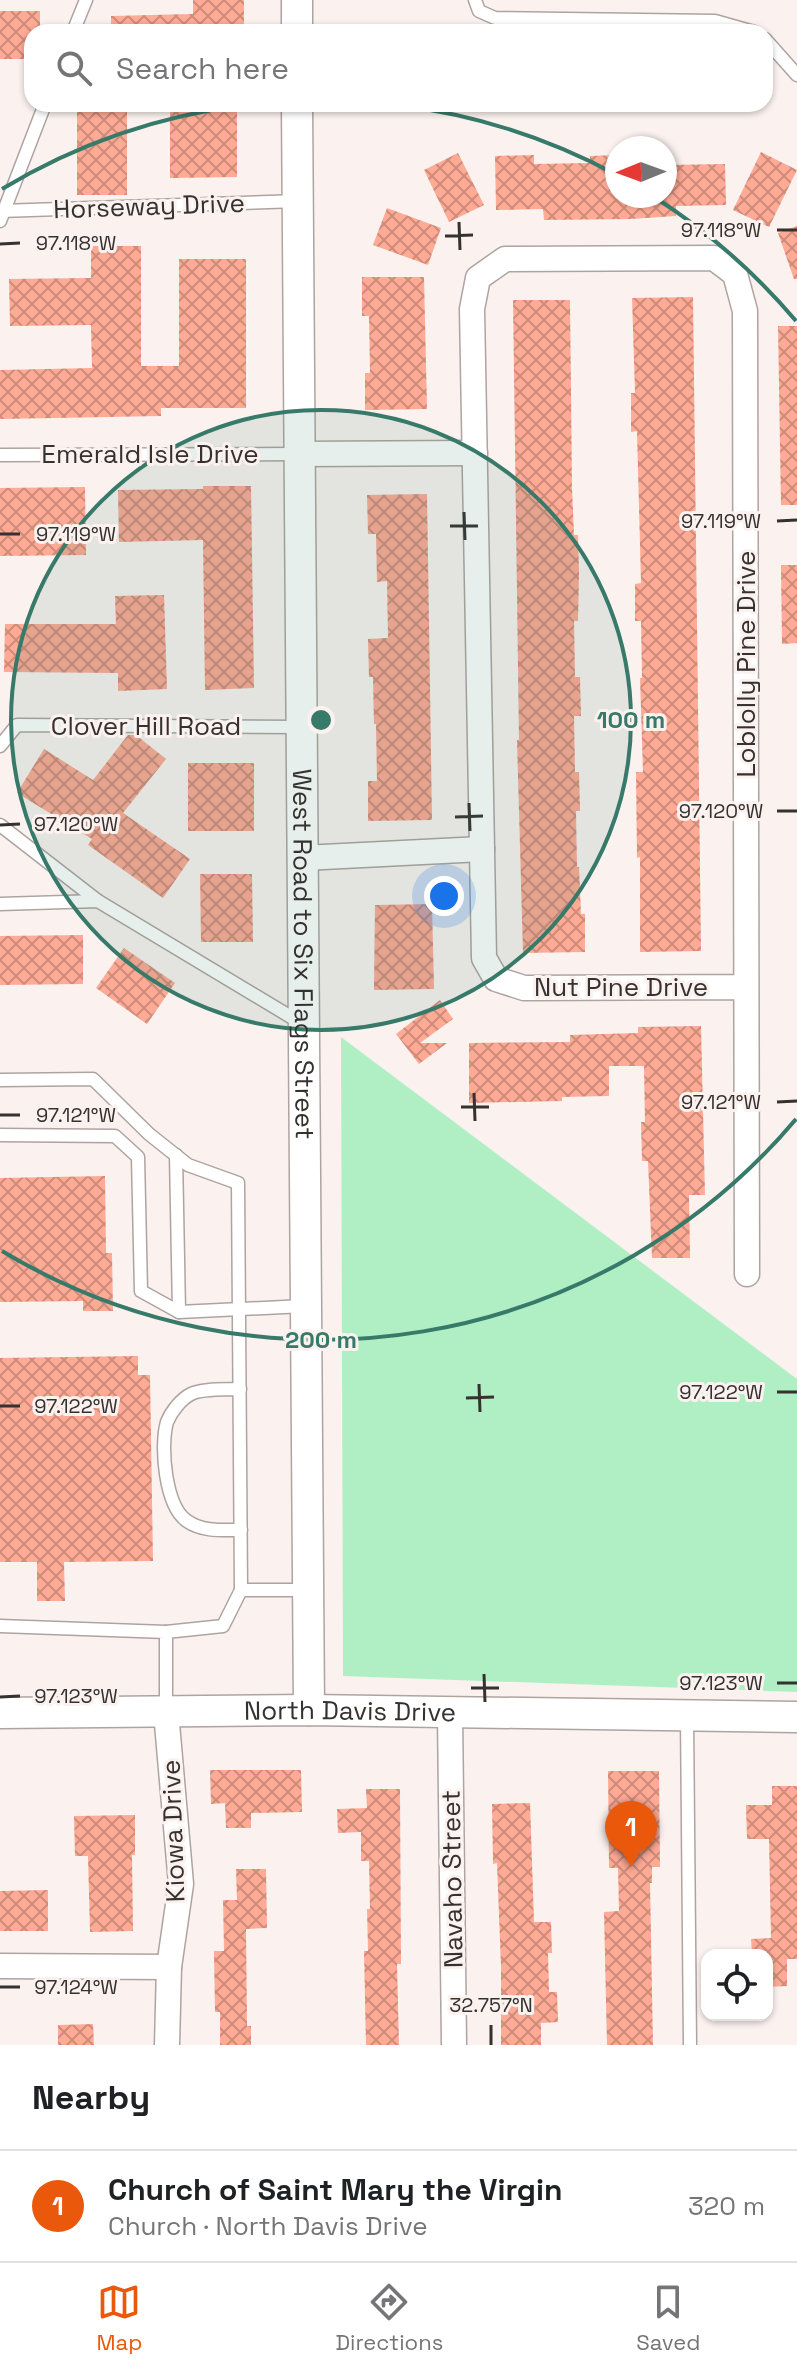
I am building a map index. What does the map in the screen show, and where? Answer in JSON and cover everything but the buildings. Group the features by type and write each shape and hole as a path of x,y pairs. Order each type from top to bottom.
{"street":[{"path":"297,0 297,24"},
{"name":"West Road to Six Flags Street","path":"297,112 309,1710"},
{"name":"Loblolly Pine Drive","path":"475,453 472,309 478,278 505,259 714,258 735,274 745,311 747,1274"},
{"path":"300,454 475,453 482,849 303,858"},
{"name":"Nut Pine Drive","path":"482,849 484,958 496,979 524,988 746,987"},
{"name":"North Davis Drive","path":"0,1713 309,1710 797,1717"},
{"name":"Kiowa Drive","path":"166,1712 181,1884 169,1967 167,2045"},
{"name":"Navaho Street","path":"450,1714 454,2045"},
{"path":"0,1966 169,1967"}],"lane":[{"path":"76,24 86,0"},
{"path":"475,0 479,11 495,18 715,21 726,24"},
{"path":"773,48 797,75"},
{"path":"1,214 42,112"},
{"name":"Horseway Drive","path":"1,214 298,201"},
{"name":"Emerald Isle Drive","path":"0,455 300,454"},
{"name":"Clover Hill Road","path":"0,746 17,725 302,727"},
{"path":"0,825 98,901 304,1024"},
{"path":"0,904 98,901"},
{"path":"0,1080 93,1079 149,1134 188,1165 238,1183 241,1530 241,1590 223,1626 166,1632 0,1626"},
{"path":"0,1135 115,1136 138,1157 141,1291 179,1312 306,1306"},
{"path":"176,1155 179,1312"},
{"path":"240,1389 192,1393 175,1408 167,1423 166,1453 168,1492 173,1507 185,1520 202,1529 241,1530"},
{"path":"241,1590 308,1590"},
{"path":"166,1632 166,1712"},
{"path":"687,1716 690,2045"}],"green space":[{"path":"341,1037 797,1379 797,1692 343,1676"}],"place":[{"name":"Church of Saint Mary the Virgin","path":"631,1867"}]}
